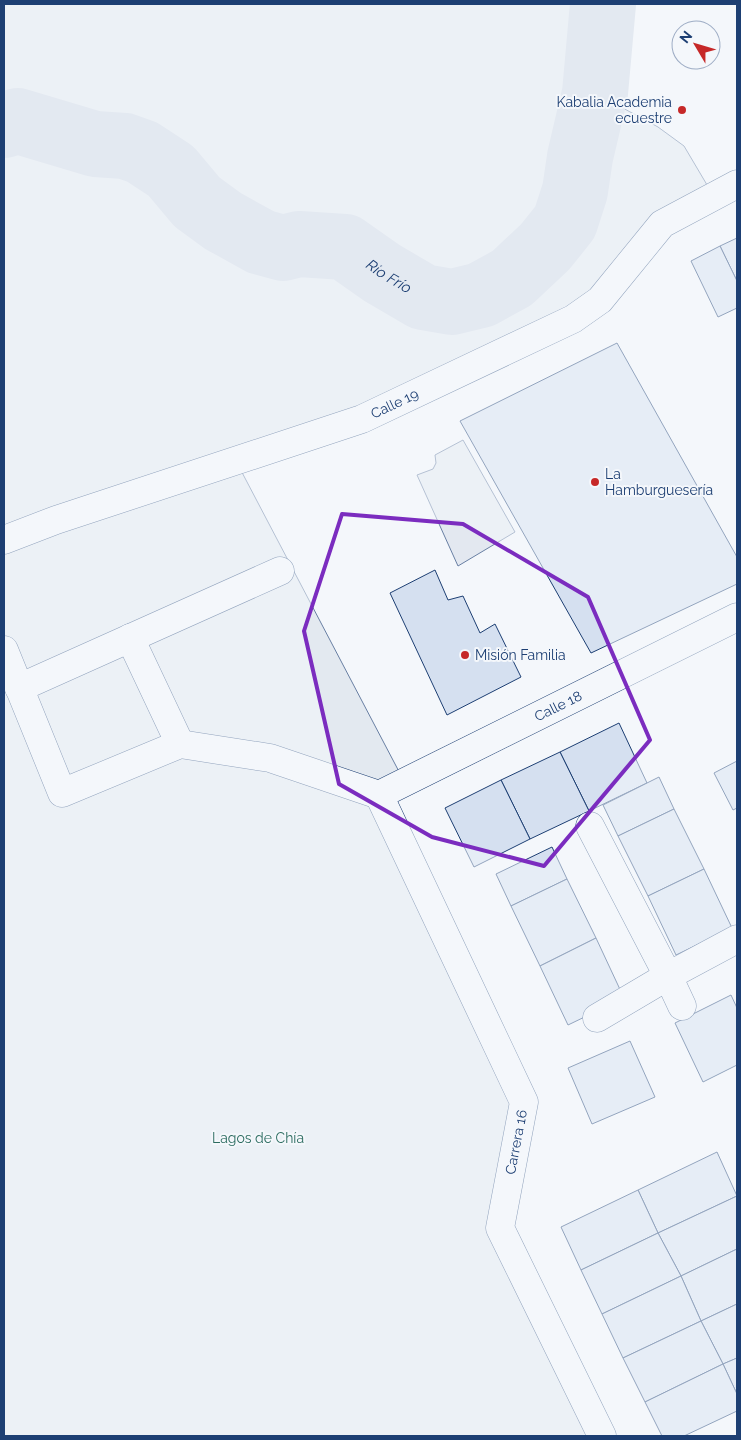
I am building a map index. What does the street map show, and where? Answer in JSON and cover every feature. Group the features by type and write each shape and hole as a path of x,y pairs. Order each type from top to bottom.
{"street":[{"name":"Calle 19","path":"4,540 56,520 362,419 573,319 600,300 662,224 737,184"},
{"path":"19,688 280,571"},
{"name":"Calle 18","path":"379,795 735,624"},
{"path":"130,638 180,744"},
{"path":"4,650 62,793 180,744 270,758 379,795"},
{"name":"Carrera 16","path":"379,795 524,1102 500,1228 602,1436"},
{"path":"590,826 682,1006"},
{"path":"597,1018 668,976 737,940"}],"highlighted area":[{"path":"342,514 463,524 588,597 650,740 544,866 432,837 339,784 304,631"}],"green space":[{"name":"Lagos de Chía","path":"4,4 603,4 595,93 658,127 684,146 713,195 600,300 236,461 405,783 379,795 524,1102 500,1228 602,1436 4,1436"}],"shaded area":[{"path":"463,440 515,532 458,566 417,475 433,469 436,463 435,455"}],"building":[{"path":"737,238 737,281 720,246"},
{"path":"720,246 737,281 737,308 718,317 691,261"},
{"name":"La Hamburguesería","path":"617,343 737,557 737,584 591,653 460,421"},
{"name":"Misión Familia","path":"435,570 448,600 463,596 480,633 495,624 521,677 447,715 390,593"},
{"path":"619,723 647,783 589,811 560,752"},
{"path":"560,752 589,811 530,839 501,780"},
{"path":"737,761 737,808 733,810 714,773"},
{"path":"659,777 674,809 618,836 603,805"},
{"path":"501,780 530,839 474,867 445,808"},
{"path":"674,809 704,869 648,896 618,836"},
{"path":"552,847 567,879 511,906 496,874"},
{"path":"704,869 732,928 676,955 648,896"},
{"path":"567,879 596,938 540,966 511,906"},
{"path":"596,938 624,998 568,1025 540,966"},
{"path":"731,995 737,1008 737,1065 703,1082 675,1023"},
{"path":"630,1041 655,1097 592,1124 568,1068"},
{"path":"717,1152 737,1196 658,1233 638,1190"},
{"path":"638,1190 658,1233 581,1270 561,1227"},
{"path":"737,1196 737,1249 681,1276 658,1233"},
{"path":"658,1233 681,1276 602,1314 581,1270"},
{"path":"737,1249 737,1304 701,1321 681,1276"},
{"path":"681,1276 701,1321 623,1358 602,1314"},
{"path":"737,1304 737,1358 723,1364 701,1321"},
{"path":"701,1321 723,1364 645,1402 623,1358"},
{"path":"737,1358 737,1394 723,1364"},
{"path":"723,1364 737,1394 737,1411 684,1436 662,1436 645,1402"}],"waterway":[{"name":"Río Frío","path":"4,125 18,121 95,144 125,146 142,152 171,171 197,202 223,221 261,242 283,248 299,244 345,247 382,273 423,297 452,302 481,295 512,278 545,247 565,222 575,191 580,157 595,93 603,4"}],"place":[{"name":"Kabalia Academia ecuestre","path":"682,110"},
{"name":"La Hamburguesería","path":"595,482"},
{"name":"Misión Familia","path":"465,655"}]}
